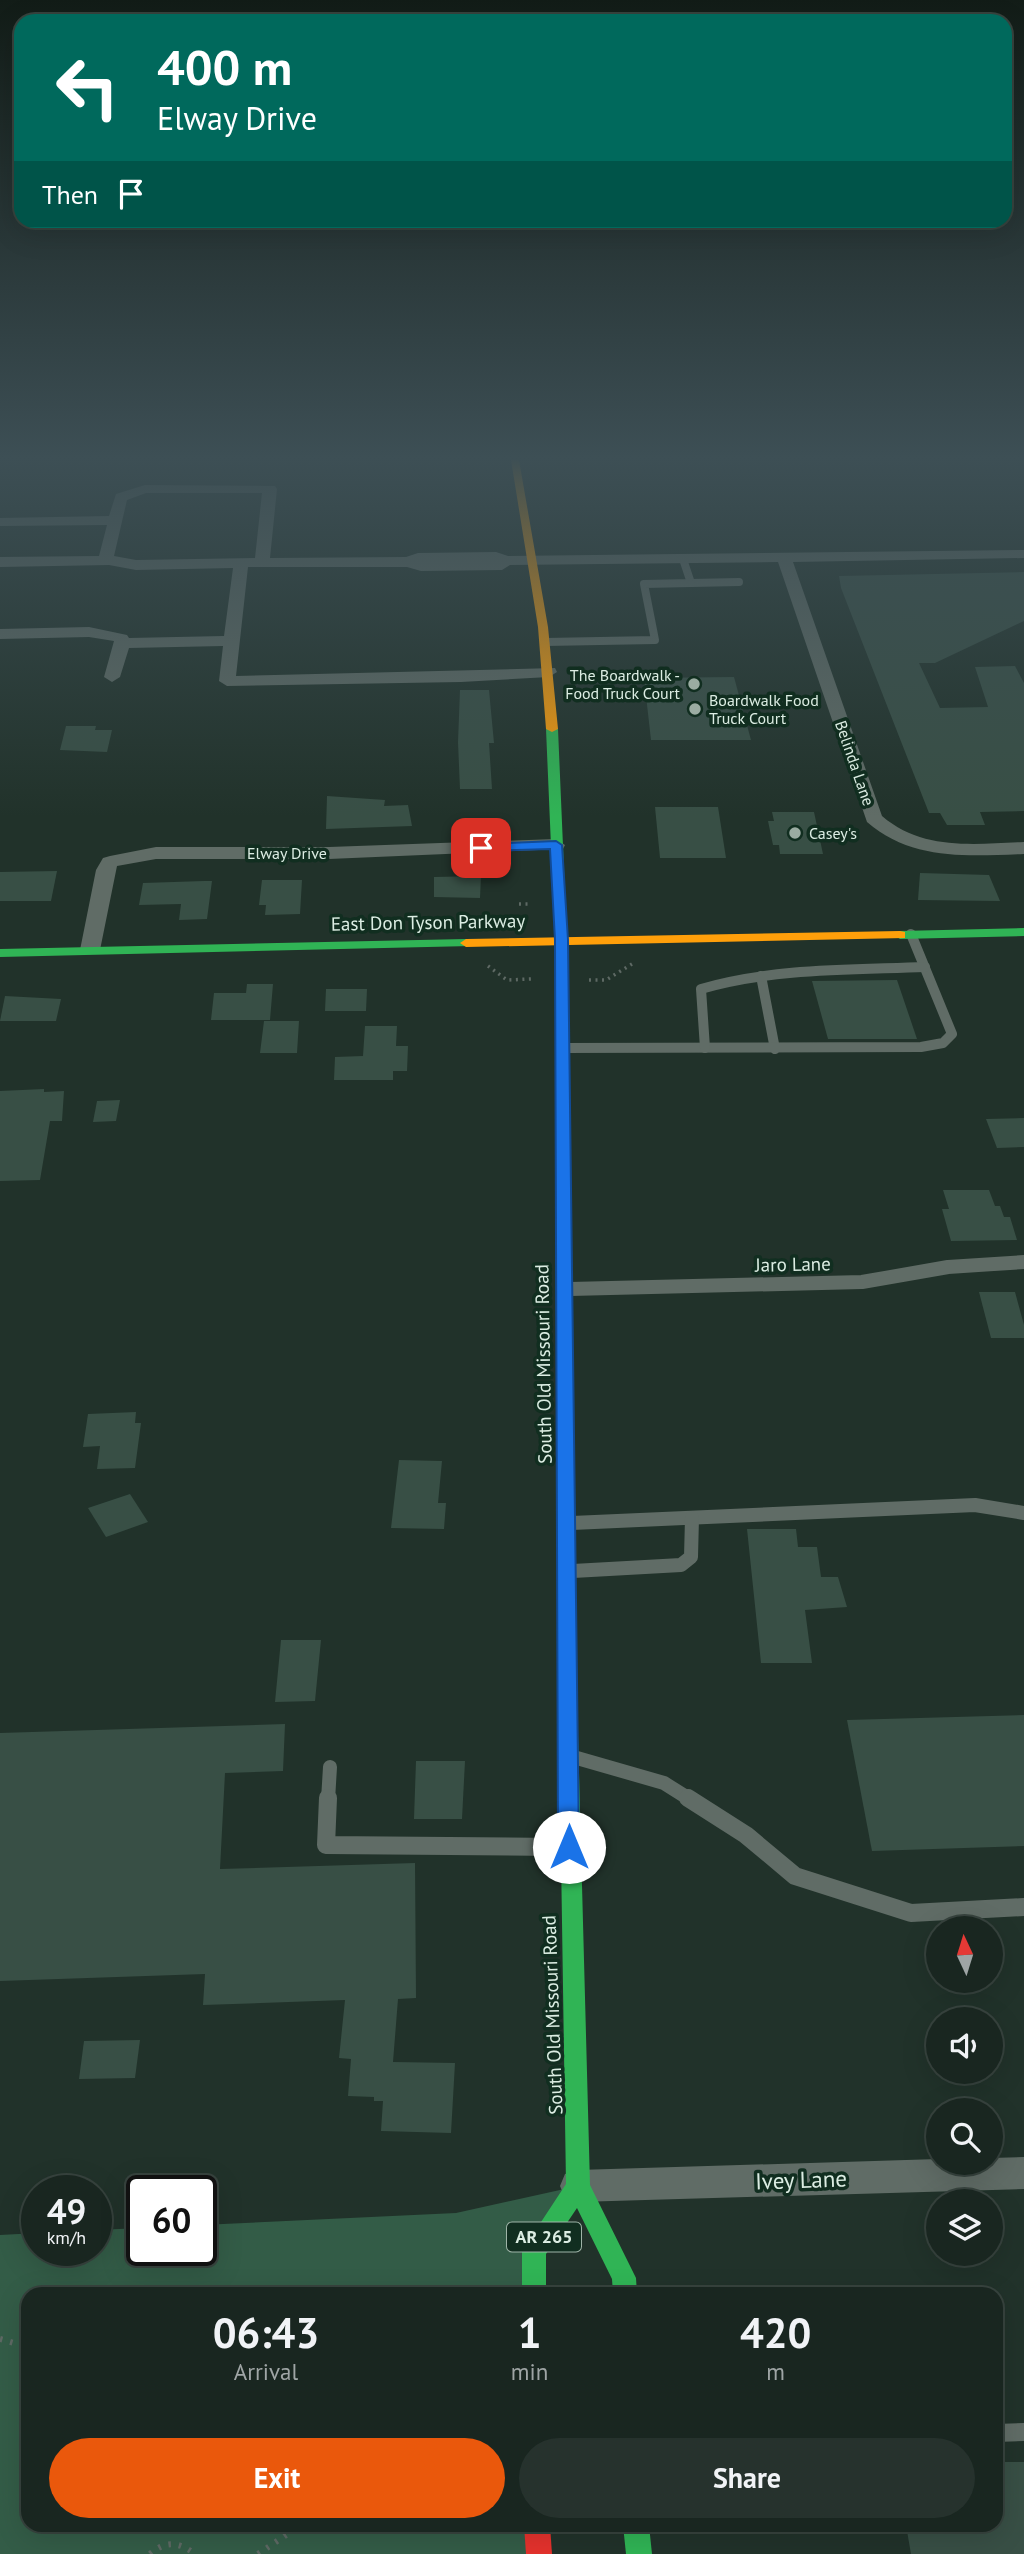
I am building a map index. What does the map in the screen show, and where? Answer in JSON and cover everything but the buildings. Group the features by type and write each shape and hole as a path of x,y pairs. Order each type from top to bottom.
{"main road":[{"name":"South Old Missouri Road","path":"537,579 549,672 561,940 569,1847 578,2186"},
{"name":"East Don Tyson Parkway","path":"0,953 1024,932"},
{"name":"AR 265","path":"534,2287 534,2251 578,2186 625,2278 625,2287"},
{"path":"537,2532 539,2554"},
{"path":"637,2532 639,2554"}],"street":[{"path":"240,579 227,681 461,677 549,672"},
{"name":"Belinda Lane","path":"791,579 874,818 886,831 904,841 927,846 955,849 1024,848"},
{"path":"0,634 89,632 121,638 112,677"},
{"path":"122,643 231,641"},
{"name":"Elway Drive","path":"90,950 106,870 110,862 130,857 156,853 329,853 556,845"},
{"name":"Ivey Lane","path":"578,2186 1024,2173"}],"lane":[{"path":"690,579 691,583"},
{"path":"545,642 655,640 644,584 738,582"},
{"path":"562,1048 775,1049 921,1047 943,1043 952,1034 911,934"},
{"path":"705,1048 701,989 723,982 761,976 925,967"},
{"path":"761,976 775,1049"},
{"name":"Jaro Lane","path":"562,1289 862,1282 948,1267 1024,1262"},
{"path":"565,1523 975,1505 1024,1513"},
{"path":"566,1571 681,1565 691,1557 692,1518"},
{"path":"568,1756 664,1783 746,1835 795,1876 911,1913 1024,1907"},
{"path":"330,1767 326,1845 569,1847"},
{"path":"1003,2433 1024,2432"}],"path":[{"path":"0,2339 21,2345"},
{"path":"258,2554 291,2532"},
{"path":"150,2554 157,2546 171,2542 186,2547 195,2554"}],"green space":[{"path":"578,2186 534,2251 534,2287 21,2287 21,2532 537,2532 539,2554 0,2554 0,2235 21,2234 21,2266 112,2266 112,2229 126,2229 126,2266 217,2266 217,2224 456,2213"}],"traffic: fast":[{"path":"552,729 561,940 564,1329"},
{"path":"900,935 1024,932"},
{"path":"0,953 466,943"},
{"path":"567,1660 578,2186 624,2278 625,2287"},
{"path":"534,2287 534,2251 578,2186"},
{"path":"637,2532 639,2554"}],"traffic: slow":[{"path":"536,579 552,729"},
{"path":"466,943 900,935"}],"traffic: jam":[{"path":"564,1329 567,1660"},
{"path":"537,2532 539,2554"}],"place":[{"name":"The Boardwalk - Food Truck Court","path":"694,684"},
{"name":"Boardwalk Food Truck Court","path":"695,709"},
{"name":"Casey's","path":"795,833"}],"route":[{"path":"481,848 556,845 561,940 569,1847"}]}
